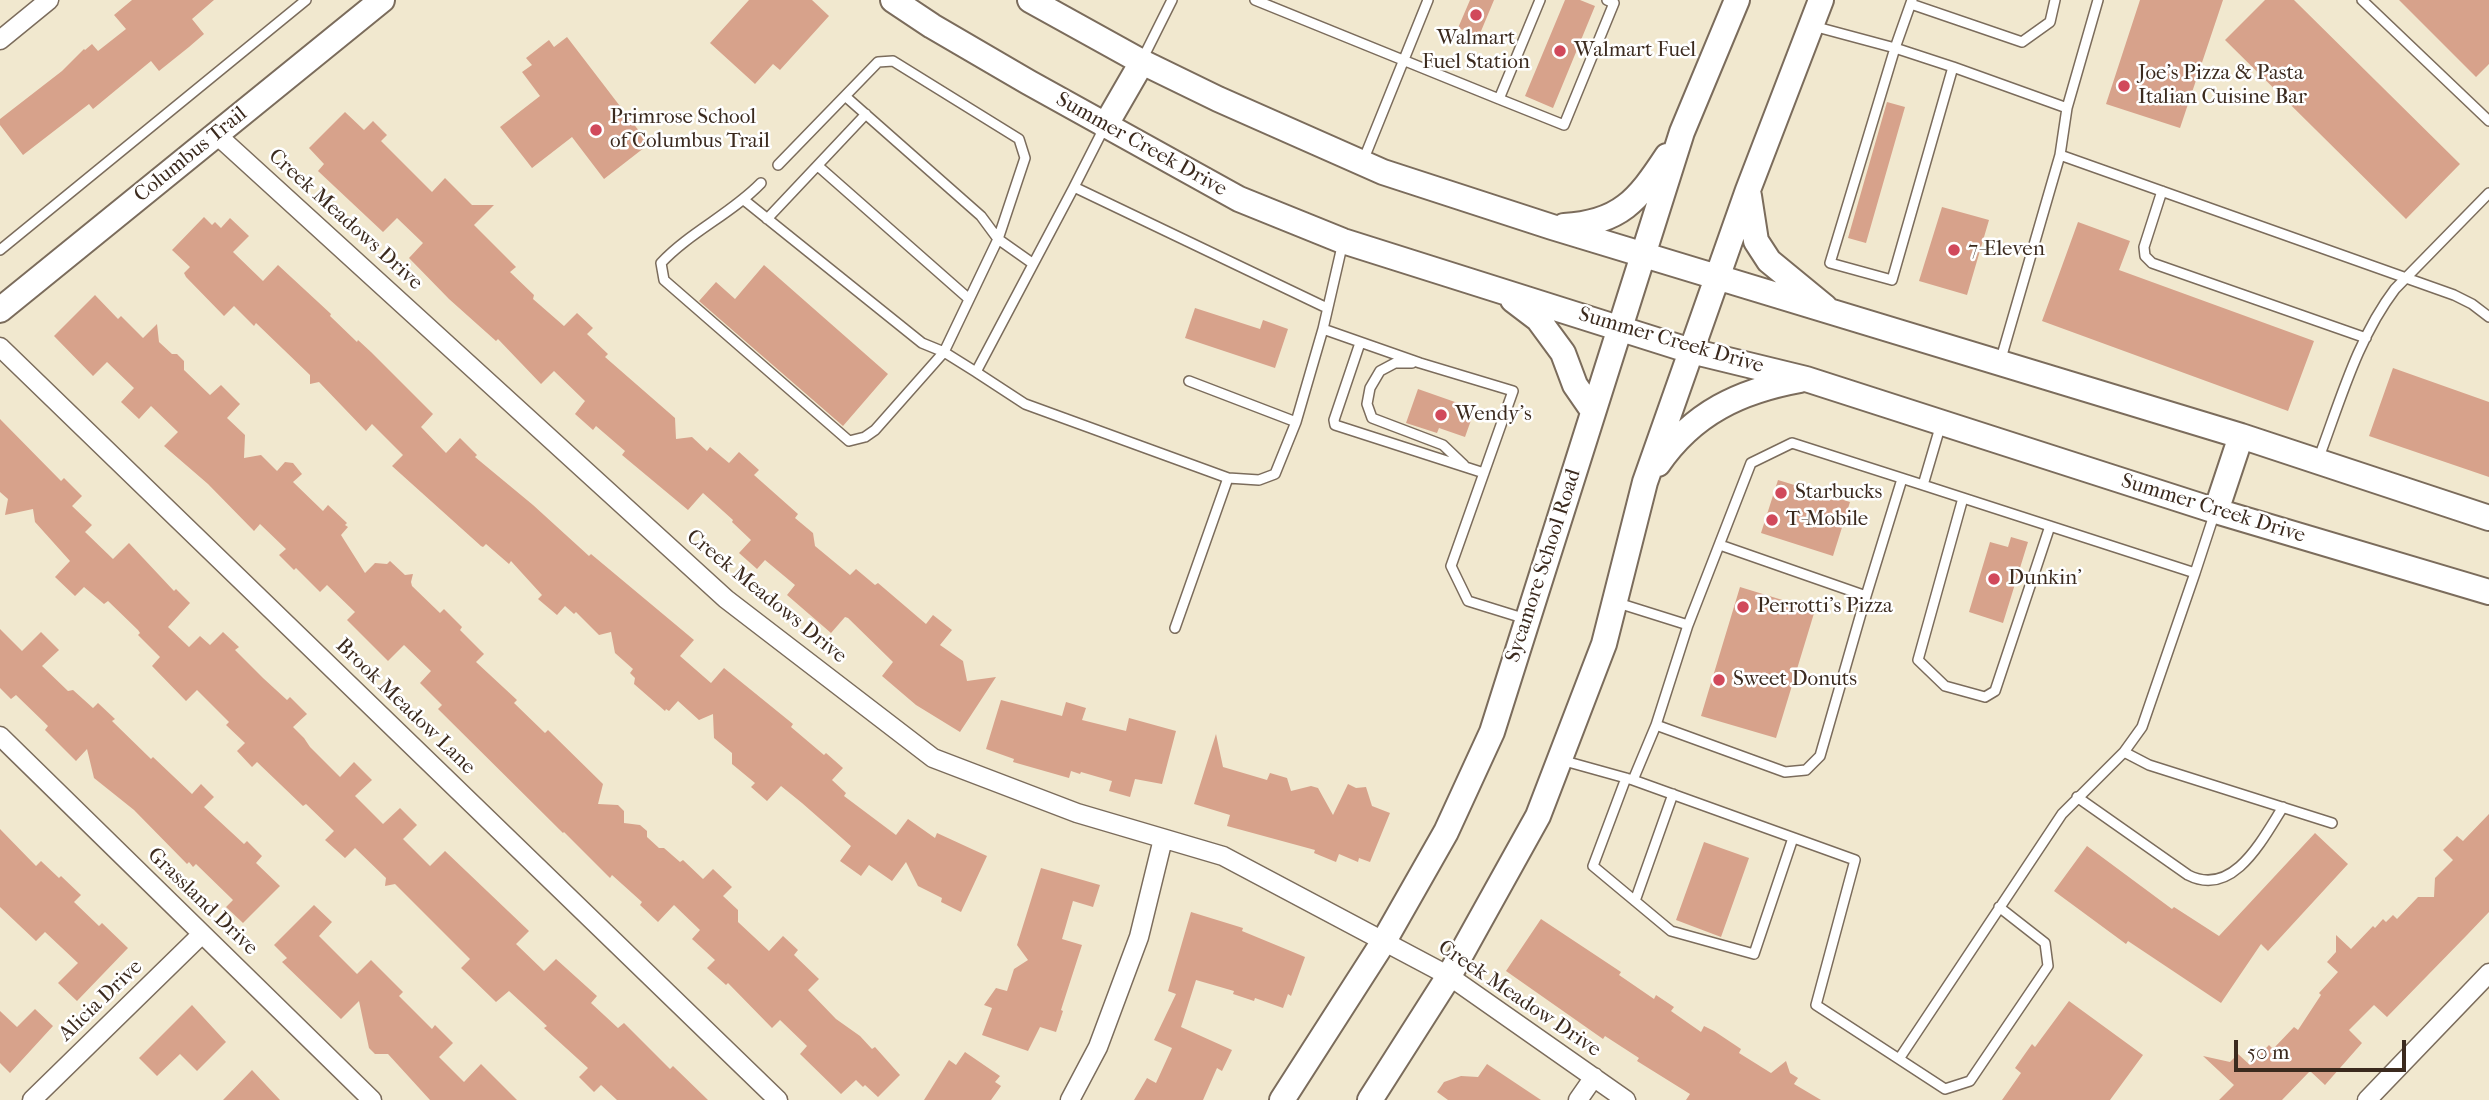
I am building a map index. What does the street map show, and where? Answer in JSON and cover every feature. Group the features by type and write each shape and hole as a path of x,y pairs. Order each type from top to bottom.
{"main road":[{"name":"Columbus Trail","path":"0,310 382,0"},
{"name":"Summer Creek Drive","path":"893,0 932,26 1105,126 1239,199 1343,241 1691,351 1806,379 2216,511 2489,592"},
{"path":"1030,0 1142,62 1217,99 1383,172 1717,278 2241,436 2489,517"},
{"name":"Sycamore School Road","path":"1282,1100 1384,941 1446,832 1492,732 1682,132 1737,0"},
{"path":"1370,1100 1449,976 1538,816 1604,644 1645,482 1748,190 1821,0"},
{"path":"1105,126 1142,62"},
{"path":"1552,227 1589,225 1614,215 1637,199 1682,132"},
{"path":"1748,190 1756,241 1762,251 1769,261 1830,312"},
{"path":"1502,290 1538,319 1563,353 1575,385 1594,411"},
{"path":"1645,482 1664,454 1687,430 1712,411 1738,396 1776,384 1806,379"},
{"path":"2216,511 2241,436"}],"street":[{"path":"0,40 49,0"},
{"name":"Creek Meadows Drive","path":"217,135 726,599 933,758 1077,813 1223,856 1384,941"},
{"name":"Brook Meadow Lane","path":"0,347 778,1100"},
{"name":"Grassland Drive","path":"0,736 372,1100"},
{"path":"1070,1100 1098,1047 1139,937 1163,838"},
{"name":"Alicia Drive","path":"32,1100 202,934"},
{"name":"Creek Meadow Drive","path":"1384,941 1449,976 1626,1100"},
{"path":"2367,1100 2489,972"},
{"path":"1578,1100 1594,1077"}],"lane":[{"path":"0,250 306,0"},
{"path":"1142,62 1172,0"},
{"path":"1255,0 1564,125 1614,3 1607,0"},
{"path":"1499,99 1540,0"},
{"path":"1953,67 1892,280 1830,263 1895,48 1912,2 2022,42 2050,22 2055,0"},
{"path":"1999,364 2060,155 2067,108 2098,0"},
{"path":"2362,0 2488,118"},
{"path":"1362,163 1425,1"},
{"path":"1813,26 1895,48 2067,108"},
{"path":"761,183 744,200 675,248 661,263 664,280 849,441 865,437 944,352 998,239 1025,158 1019,139 893,61 878,62 778,165"},
{"path":"845,96 981,216 998,239 1032,263"},
{"path":"767,219 866,114"},
{"path":"976,372 1105,126"},
{"path":"2060,155 2454,295 2472,303 2489,317"},
{"path":"818,166 969,299"},
{"path":"1074,187 1327,308"},
{"path":"2161,191 2144,247 2145,256 2152,263 2365,338"},
{"path":"2317,461 2365,338 2382,306 2405,278 2489,193"},
{"path":"744,200 922,343 944,352 1025,404 1228,478 1259,480 1275,474 1296,422 1323,329 1343,241"},
{"path":"1323,329 1420,363 1513,391 1451,566 1468,601 1527,620"},
{"path":"1360,342 1334,420 1335,425 1484,473"},
{"path":"1420,363 1395,363 1380,372 1370,388 1367,404 1372,418 1443,445 1467,467"},
{"path":"1189,381 1296,422"},
{"path":"1923,485 1942,423"},
{"path":"1793,838 1754,954 1671,931 1593,866 1657,724 1688,625 1751,463 1792,443 2195,573"},
{"path":"1175,628 1228,478"},
{"path":"1657,724 1785,772 1806,770 1820,756 1902,479"},
{"path":"1963,498 1918,660 1945,686 1985,696 1995,691 2050,526"},
{"path":"1899,1059 2062,814 2124,752 2142,727 2216,511"},
{"path":"1720,545 1866,596"},
{"path":"1614,602 1688,625"},
{"path":"2124,752 2149,765 2332,823"},
{"path":"1559,760 1630,779 1855,860 1816,1005 1945,1089 1970,1082 2048,966 2045,943 1999,907"},
{"path":"1635,901 1673,794"},
{"path":"2077,797 2188,875 2210,882 2235,871 2257,847 2283,807"}],"building":[{"path":"132,0 214,0 192,19 204,34 189,47 159,71 151,61 93,109 89,104 23,155 0,125 0,119 62,71 84,49 92,44 98,51 126,29 114,15"},
{"path":"749,0 812,0 829,16 780,70 773,64 755,84 710,43"},
{"name":"Walmart Fuel Station","path":"1470,0 1494,0 1479,36 1458,28"},
{"name":"Walmart Fuel","path":"1565,0 1580,0 1595,6 1553,108 1525,96"},
{"path":"2140,0 2223,0 2180,128 2106,104"},
{"path":"2265,0 2294,0 2460,164 2406,219 2225,40"},
{"path":"2399,0 2489,0 2489,64 2476,77"},
{"name":"Primrose School of Columbus Trail","path":"567,37 649,144 604,179 572,137 532,168 500,127 540,96 522,72 532,65 526,58 549,40 554,47"},
{"path":"1887,102 1905,107 1866,243 1848,238"},
{"path":"345,112 364,130 373,121 387,135 381,141 432,192 445,178 472,205 494,205 474,225 516,267 510,272 534,295 533,299 564,326 577,313 593,328 587,334 608,354 605,357 675,418 676,439 692,437 707,451 710,447 729,463 739,452 759,470 754,475 798,514 795,518 813,533 815,546 850,575 856,569 875,585 878,583 926,624 933,615 952,630 940,645 963,661 967,681 996,677 960,732 916,705 882,676 893,662 848,618 845,617 831,633 787,595 795,585 765,560 757,569 739,553 751,540 703,493 688,510 622,455 625,451 596,426 593,430 575,414 585,401 554,371 541,384 498,339 496,341 449,299 409,258 423,243 397,218 383,232 318,171 324,164 309,148"},
{"name":"7-Eleven","path":"1942,207 1989,220 1967,295 1919,281"},
{"path":"204,217 212,225 215,222 221,228 230,218 249,236 233,252 263,281 278,265 357,342 358,340 371,352 433,414 421,427 446,453 460,438 477,455 475,457 589,556 591,554 694,640 680,656 711,683 724,668 793,724 791,727 824,755 826,753 843,768 832,780 846,793 844,796 896,835 908,819 935,838 937,833 987,856 961,912 941,902 942,898 918,886 906,862 892,881 869,865 861,876 840,861 851,846 802,803 781,786 767,801 751,787 755,783 732,764 732,753 714,738 713,714 699,720 678,701 669,711 665,711 634,684 635,678 630,673 633,669 615,653 611,632 599,635 576,612 574,614 565,606 557,615 538,599 542,595 511,561 509,564 486,544 481,546 392,466 403,455 372,424 366,431 319,382 310,384 310,375 256,323 254,326 234,306 224,316 186,277 184,273 190,267 172,250"},
{"path":"2078,222 2130,241 2119,270 2314,341 2288,411 2042,321"},
{"path":"764,265 888,374 843,426 699,301 716,282 735,299"},
{"path":"95,295 118,319 121,316 143,338 157,324 159,342 184,361 184,370 210,395 221,385 240,404 227,418 245,435 244,458 261,455 277,471 285,462 293,463 302,474 293,482 323,511 328,505 347,523 345,525 348,527 341,535 365,573 375,563 387,564 390,561 405,575 413,574 412,586 440,613 444,609 484,654 476,662 517,700 514,703 545,733 548,730 603,784 598,804 618,805 624,811 624,823 640,825 647,831 647,837 659,848 664,848 680,862 683,860 703,879 713,869 732,887 723,896 738,910 738,922 769,951 783,936 798,950 794,955 819,979 808,990 836,1019 860,1036 872,1049 875,1047 900,1075 878,1097 856,1080 841,1094 800,1054 807,1046 780,1020 772,1028 728,983 726,985 707,968 715,960 692,939 700,930 674,905 658,922 640,905 642,902 612,875 610,878 563,833 438,709 442,705 420,683 431,671 404,645 388,661 347,620 355,612 327,585 320,592 296,568 294,570 279,555 286,549 260,524 254,531 208,484 164,446 178,432 151,406 139,419 121,402 134,388 107,362 93,376 54,336"},
{"path":"1195,308 1260,329 1263,320 1288,329 1275,368 1185,338"},
{"path":"2393,368 2489,402 2489,477 2369,436"},
{"name":"Wendy's","path":"1418,389 1475,409 1465,437 1439,428 1437,433 1406,423"},
{"path":"0,419 61,481 64,478 82,496 72,506 92,525 85,532 113,559 129,543 174,591 176,589 190,603 168,627 189,647 200,636 210,645 223,632 239,647 235,650 263,678 287,700 290,697 307,714 293,727 340,777 354,762 372,780 355,796 383,824 400,808 417,825 403,839 430,866 445,851 529,931 516,944 544,971 556,959 597,996 591,1003 618,1028 624,1023 670,1069 673,1066 708,1100 617,1100 601,1085 594,1092 579,1077 588,1068 544,1028 547,1026 509,991 496,1002 461,968 470,959 395,884 385,886 386,878 355,848 345,858 325,840 334,831 257,762 252,767 237,751 245,743 226,725 229,722 197,690 186,701 152,666 160,657 138,635 138,630 108,601 104,604 84,587 75,596 55,577 70,561 35,522 33,509 5,515 8,499 0,492"},
{"path":"1778,480 1850,502 1833,556 1761,533"},
{"path":"2011,537 2028,542 2003,623 1969,612 1990,542 2008,547"},
{"path":"1740,587 1815,610 1776,738 1701,716"},
{"path":"0,629 22,651 41,632 59,650 42,666 68,691 73,690 93,708 98,703 115,719 112,721 151,759 153,757 192,794 201,784 214,797 204,807 244,844 247,841 262,856 256,863 280,886 243,923 226,907 233,900 196,864 193,867 189,862 187,864 134,810 94,778 87,749 76,761 45,730 48,726 16,695 11,699 0,688"},
{"path":"1001,700 1062,716 1066,702 1086,708 1082,720 1126,731 1129,718 1176,731 1162,784 1135,779 1130,797 1109,791 1112,781 1071,771 1069,778 1013,762 1014,759 986,749"},
{"path":"1216,734 1223,767 1267,780 1270,773 1287,778 1291,791 1311,786 1318,788 1333,815 1348,784 1356,788 1366,787 1372,806 1390,813 1370,862 1359,858 1358,862 1339,854 1336,862 1314,853 1315,850 1227,826 1230,815 1194,804"},
{"path":"2489,814 2489,912 2387,1017 2374,1005 2349,1030 2362,1043 2325,1085 2310,1071 2282,1100 2219,1100 2234,1085 2203,1056 2230,1062 2238,1054 2250,1065 2269,1045 2273,1049 2294,1027 2298,1030 2321,995 2319,993 2338,972 2327,962 2336,952 2336,935 2351,949 2373,926 2375,928 2383,919 2386,922 2393,915 2397,919 2418,897 2434,897 2435,878 2453,860 2443,850 2457,836 2463,841"},
{"path":"0,829 36,866 41,861 59,878 61,876 81,895 74,902 99,926 102,923 128,948 77,1001 58,983 78,963 45,932 36,941 0,907"},
{"path":"2315,833 2348,864 2268,951 2261,944 2221,1003 2128,941 2126,944 2054,891 2087,846 2172,909 2174,907 2219,936"},
{"path":"1704,842 1749,858 1721,937 1676,920"},
{"path":"1041,868 1100,885 1093,907 1073,901 1062,939 1082,945 1061,1010 1063,1011 1056,1032 1040,1027 1028,1051 982,1035 992,1008 984,1005 996,988 1007,991 1014,969 1028,960 1017,945"},
{"path":"314,905 332,922 319,936 357,974 371,960 403,992 399,996 432,1029 435,1025 453,1043 439,1057 464,1082 481,1064 517,1100 430,1100 388,1054 375,1054 369,1048 359,1001 341,1019 282,962 287,958 274,945"},
{"path":"1191,912 1243,928 1242,931 1305,957 1291,996 1288,994 1283,1008 1255,998 1254,1001 1233,994 1234,991 1196,980 1181,1027 1232,1050 1222,1071 1217,1068 1203,1100 1134,1100 1147,1078 1156,1083 1172,1048 1154,1040 1176,994 1168,991"},
{"path":"1541,919 1621,972 1619,975 1654,999 1656,995 1674,1007 1671,1011 1701,1032 1704,1026 1714,1031 1741,1049 1739,1053 1771,1073 1786,1061 1790,1073 1798,1078 1794,1084 1821,1100 1686,1100 1690,1094 1637,1061 1639,1058 1605,1036 1603,1039 1506,971"},
{"path":"2069,1001 2143,1055 2110,1100 2002,1100 2021,1073 2015,1068 2032,1044 2035,1047"},
{"path":"192,1005 226,1042 197,1071 180,1054 157,1076 139,1058"},
{"path":"35,1009 53,1026 10,1073 0,1063 0,1011 17,1027"},
{"path":"965,1052 1000,1076 995,1082 1001,1086 991,1100 924,1100 949,1060 956,1065"},
{"path":"1487,1064 1541,1100 1448,1100 1437,1092 1444,1082 1461,1076 1478,1077"},
{"path":"252,1070 280,1100 223,1100"}],"place":[{"name":"Walmart Fuel Station","path":"1476,15"},
{"name":"Walmart Fuel","path":"1560,51"},
{"name":"Joe's Pizza & Pasta Italian Cuisine Bar","path":"2124,86"},
{"name":"Primrose School of Columbus Trail","path":"596,130"},
{"name":"7-Eleven","path":"1954,250"},
{"name":"Wendy's","path":"1441,415"},
{"name":"Starbucks","path":"1781,493"},
{"name":"T-Mobile","path":"1772,520"},
{"name":"Dunkin'","path":"1994,579"},
{"name":"Perrotti's Pizza","path":"1743,607"},
{"name":"Sweet Donuts","path":"1719,680"}]}
